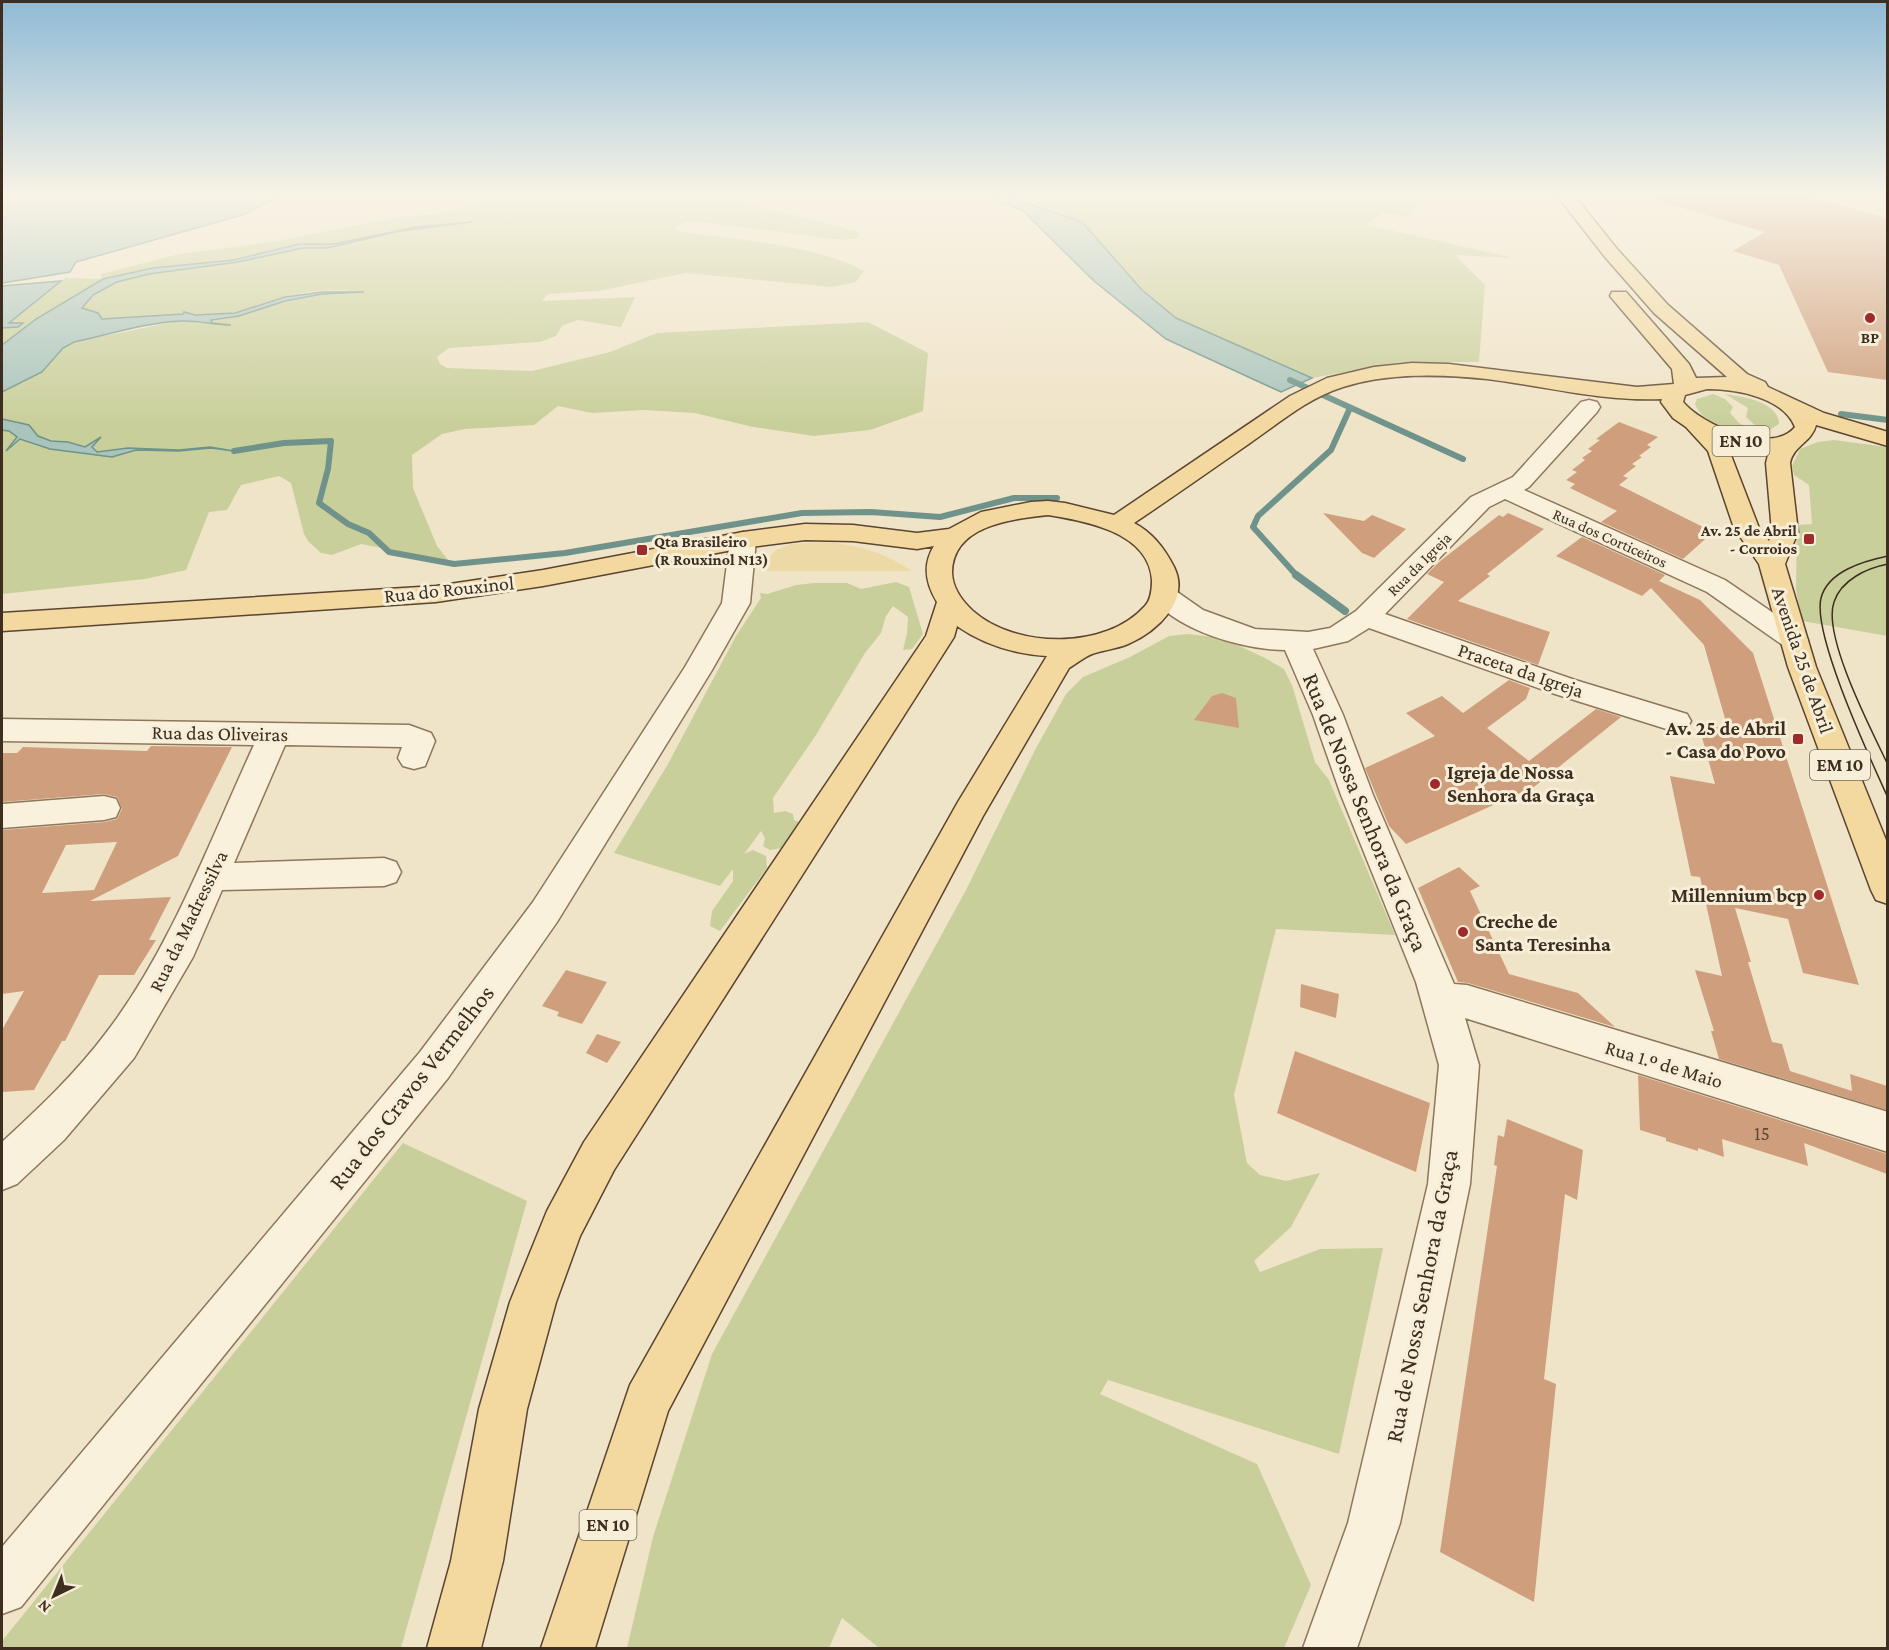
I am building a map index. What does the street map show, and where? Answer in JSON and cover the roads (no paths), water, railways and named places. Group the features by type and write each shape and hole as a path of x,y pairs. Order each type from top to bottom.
{"main road":[{"name":"EN 10","path":"1626,270 1661,309 1740,378 1800,415 1804,421 1804,433 1795,440 1769,444 1738,441 1688,421"},
{"path":"1610,285 1682,368 1686,380 1672,402 1688,421"},
{"path":"1117,524 1291,404 1332,384 1388,372 1453,370 1509,374 1593,398 1688,421"},
{"path":"1593,398 1652,393 1704,383 1724,384 1777,399 1816,418 1887,441"},
{"name":"Avenida 25 de Abril","path":"1688,421 1707,435 1720,451 1747,528 1774,571 1794,640 1887,890"},
{"path":"1795,440 1826,436 1887,441"},
{"name":"Avenida 25 de Abril","path":"1774,571 1785,532 1778,463 1780,453 1795,440"},
{"path":"454,1648 477,1561 503,1409 533,1302 562,1226 605,1146 940,637 943,592 940,556 956,536 981,520 1013,511 1037,509 1084,513 1117,524 1140,538 1157,555 1165,574 1164,595 1156,611 1141,625 1115,639 1083,646 1043,647 1004,639 971,624 943,592 893,540"},
{"name":"Rua do Rouxinol","path":"2,622 436,594 543,578 743,540 805,532 853,533 893,540 917,541 956,536"},
{"name":"EN 10","path":"568,1648 647,1401 970,811 1058,662 1083,646"}],"street":[{"name":"Rua da Igreja","path":"1164,595 1179,608 1215,626 1252,638 1295,641 1331,637 1351,628 1366,617 1480,502 1521,482 1593,398"},
{"name":"Rua dos Corticeiros","path":"1504,490 1716,586"},
{"name":"Rua dos Cravos Vermelhos","path":"2,1588 434,1065 545,912 698,670 736,603 743,540"},
{"path":"1716,586 1742,590 1754,589 1767,585 1774,571"},
{"path":"1716,586 1794,640"},
{"name":"Praceta da Igreja","path":"1366,617 1565,687 1676,721"},
{"name":"Rua da Igreja","path":"1141,625 1215,626"},
{"name":"Rua de Nossa Senhora da Graça","path":"1295,641 1328,715 1357,795 1440,999 1459,1065 1449,1184 1374,1523 1330,1648"},
{"name":"Rua das Oliveiras","path":"2,730 409,736 420,741 414,758"},
{"name":"Rua da Madressilva","path":"2,1169 49,1126 120,1046 180,946 274,734"},
{"path":"2,816 104,808"},
{"path":"211,877 384,872"},
{"name":"Rua 1.º de Maio","path":"1440,999 1467,1002 1887,1132"}],"water":[{"path":"2,270 71,270 70,272 2,283"},
{"path":"144,270 179,270 117,282 93,295 82,308 98,313 102,319 183,314 184,312 195,315 235,313 285,297 322,292 364,292 322,294 285,301 239,316 211,320 212,323 231,325 188,321 169,322 74,342 63,348 42,372 2,392 2,345 36,319 103,279"},
{"path":"1083,270 1124,270 1142,290 1176,318 1312,378 1281,392 1166,339"},
{"path":"61,281 9,323 23,323 18,327 2,328 2,286"},
{"path":"2,419 29,425 38,436 51,441 68,442 85,447 101,437 92,447 97,452 128,448 179,450 210,447 234,451 211,448 179,451 136,450 112,457 50,449 20,439 6,451 17,437 9,431 2,430"}],"waterway":[{"path":"1290,380 1463,459"},
{"path":"1297,575 1253,527 1258,516 1331,450 1350,408"},
{"path":"1841,414 1888,420"},
{"path":"234,451 284,443 331,441 328,469 319,503 348,524 369,533 389,552 454,564 565,553 802,513 871,512 940,517 1014,498 1057,498"},
{"path":"1297,575 1345,611"}],"tram line":[{"path":"1888,556 1858,564 1839,574 1831,581 1821,598 1825,640 1834,668 1888,798"},
{"path":"1888,564 1864,572 1842,587 1834,602 1832,617 1835,637 1850,684 1888,765"}],"place":[{"name":"BP","path":"1870,318"},
{"name":"Av. 25 de Abril - Corroios","path":"1809,539"},
{"name":"Qta Brasileiro (R Rouxinol N13)","path":"642,550"},
{"name":"Av. 25 de Abril - Casa do Povo","path":"1798,739"},
{"name":"Igreja de Nossa Senhora da Graça","path":"1435,784"},
{"name":"Millennium bcp","path":"1819,895"},
{"name":"Creche de Santa Teresinha","path":"1463,932"}]}
